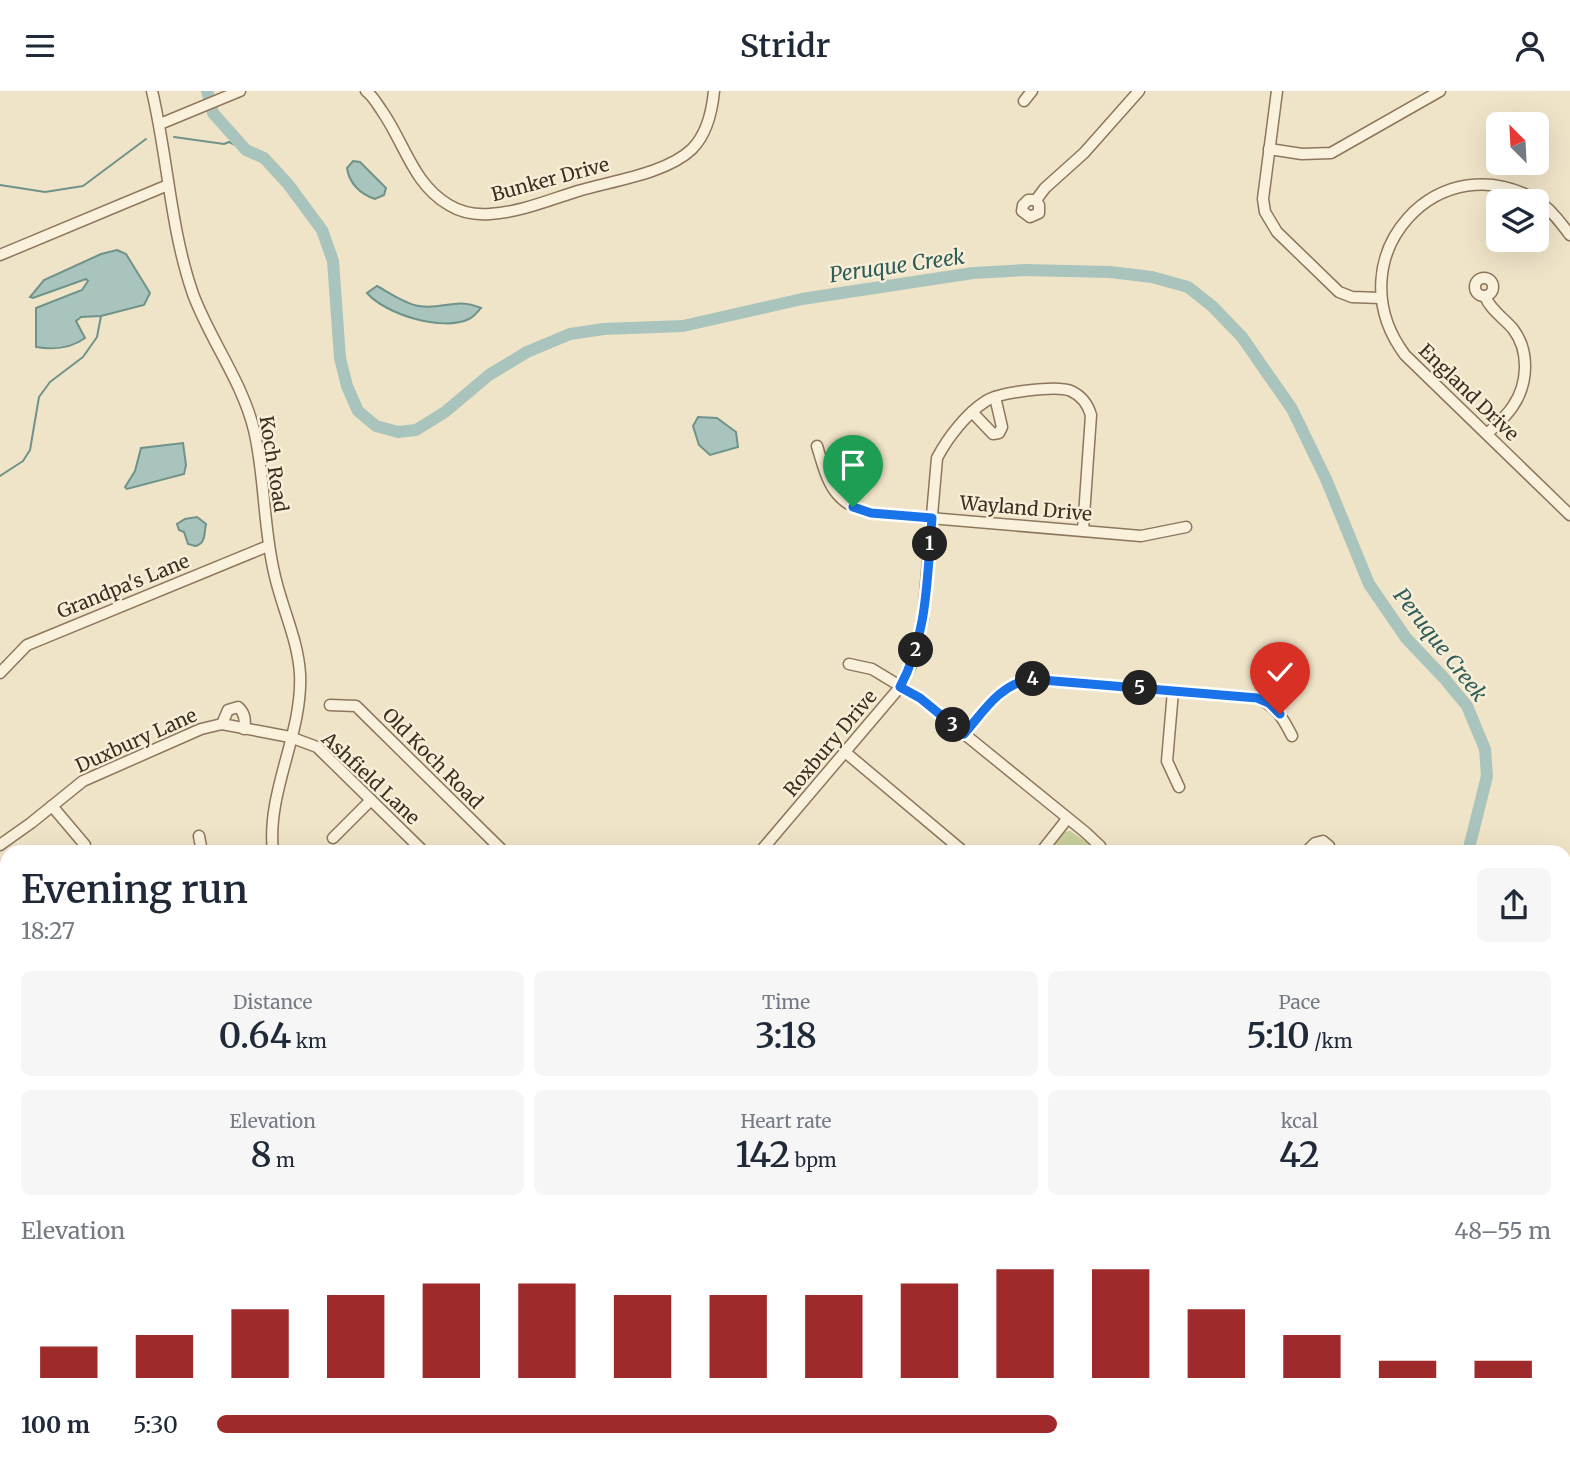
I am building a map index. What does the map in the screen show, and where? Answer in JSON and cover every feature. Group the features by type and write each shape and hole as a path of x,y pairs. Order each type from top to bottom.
{"street":[{"name":"Koch Road","path":"152,91 160,124 178,242 194,295 237,383 254,428 268,546 280,599 293,635 300,675 298,700 277,798 272,845"},
{"path":"160,124 240,91"},
{"name":"Bunker Drive","path":"366,91 386,117 421,181 450,206 467,213 490,214 548,202 651,172 676,160 692,149 704,132 712,110 714,91"},
{"path":"1024,101 1032,91"},
{"path":"1037,200 1045,188 1084,153 1139,91"},
{"path":"1277,91 1263,199 1265,212 1277,232 1339,292 1352,297 1381,298"},
{"path":"1269,149 1302,154 1331,153 1440,91"},
{"path":"0,255 168,185"},
{"name":"England Drive","path":"1570,235 1543,205 1518,192 1486,186 1451,190 1423,205 1401,225 1382,265 1381,298 1387,325 1405,355 1570,515"},
{"path":"1485,296 1488,304 1515,332 1525,364 1524,381 1513,406 1487,434"},
{"name":"Roxbury Drive","path":"766,845 900,687 911,665 923,619 937,458 972,412 995,397 1060,388 1073,391 1088,406 1091,415 1083,530"},
{"path":"972,412 993,434 999,433 1002,427 995,397"},
{"name":"Wayland Drive","path":"817,446 831,487 840,499 871,513 1140,536 1186,527"},
{"name":"Grandpa's Lane","path":"0,673 27,645 268,546"},
{"path":"849,664 872,669 920,698 1098,845"},
{"path":"964,734 1004,688 1030,679 1257,698 1269,703 1280,714 1292,736"},
{"path":"1173,691 1167,761 1179,787"},
{"name":"Old Koch Road","path":"330,705 356,706 497,845"},
{"name":"Duxbury Lane","path":"222,724 228,710 237,707 245,719 244,729"},
{"name":"Duxbury Lane","path":"0,845 83,781 201,729 222,724 290,737"},
{"name":"Ashfield Lane","path":"290,737 317,747 417,845"},
{"path":"845,752 956,845"},
{"path":"333,838 371,800"},
{"path":"52,806 85,845"},
{"path":"1047,845 1067,819"},
{"path":"199,837 201,845"}],"green space":[{"path":"1070,831 1090,845 1051,845 1063,832"}],"water":[{"path":"353,161 360,162 386,188 384,195 375,199 356,187 347,168"},
{"path":"117,250 126,254 150,293 144,305 101,316 81,317 76,321 85,338 62,348 36,347 36,308 82,290 88,281 86,279 30,297 44,280 101,254"},
{"path":"377,286 414,305 428,307 464,304 481,308 471,318 458,322 415,319 375,301 367,293"},
{"path":"698,417 717,418 736,432 738,447 710,455 699,445 693,426"},
{"path":"183,443 186,465 184,474 127,489 125,487 135,471 141,448"},
{"path":"197,517 206,524 203,541 195,546 188,544 184,532 179,530 177,524"}],"waterway":[{"name":"Peruque Creek","path":"207,91 213,113 246,150 264,158 288,184 322,230 333,261 340,358 347,386 358,411 376,426 398,432 416,430 445,412 489,375 527,352 570,334 604,329 683,326 802,299 973,273 1025,270 1110,272 1152,277 1188,287 1212,306 1242,337 1292,409 1326,479 1369,584 1406,638 1467,706 1485,749 1487,776 1470,845"},
{"path":"174,137 224,144 229,142 246,150"},
{"path":"0,185 45,192 83,186 146,139"},
{"path":"0,476 23,461 30,450 39,397 50,382 83,357 97,337 101,316"}],"route":[{"path":"853,507 871,513 932,518 919,643 900,687 920,698 964,734 1004,688 1030,679 1257,698 1269,703 1280,714"}]}
